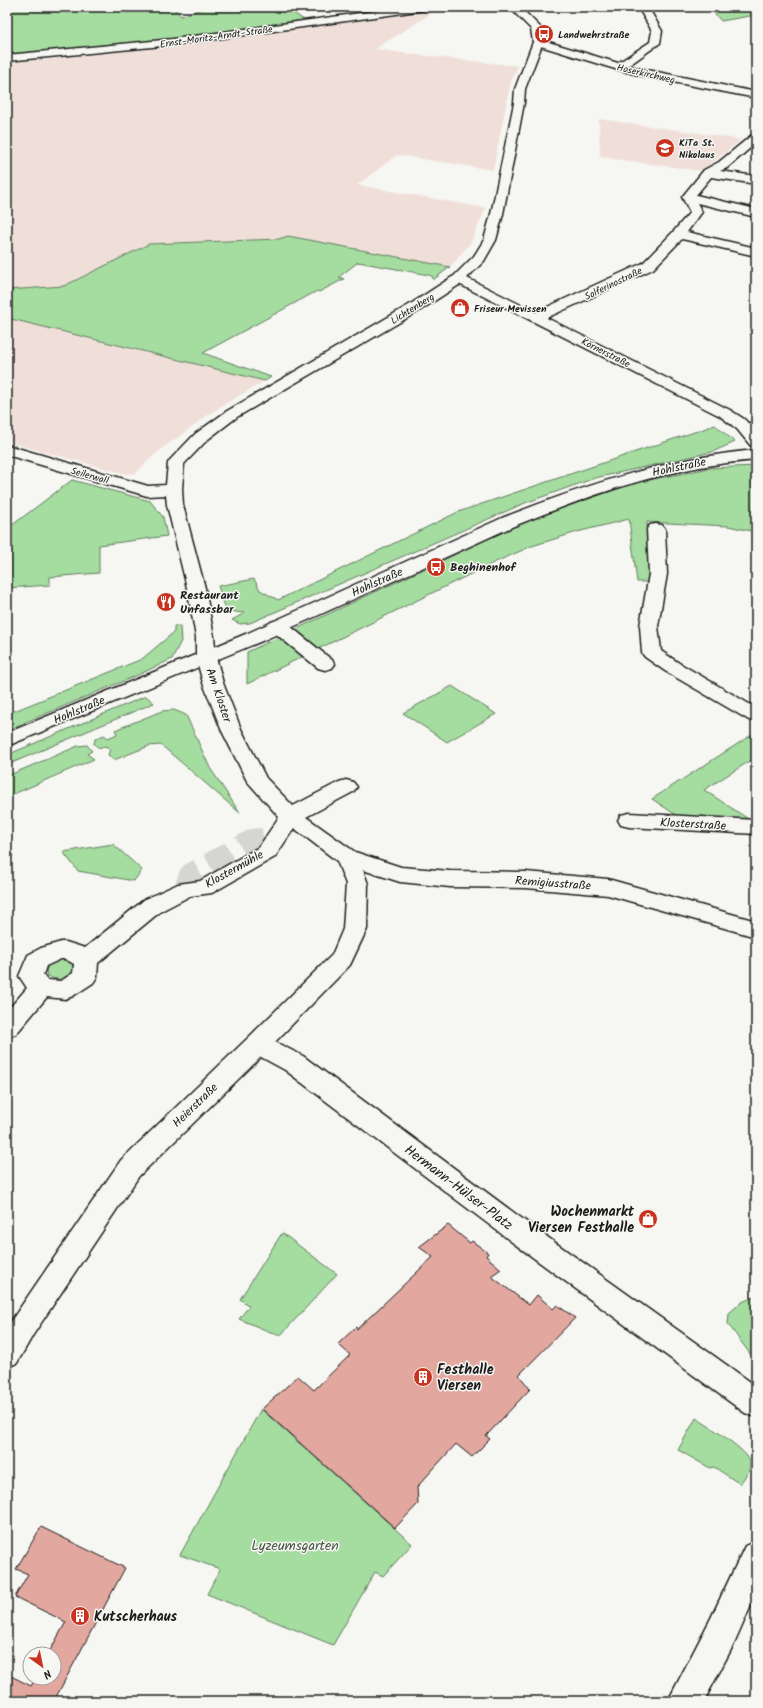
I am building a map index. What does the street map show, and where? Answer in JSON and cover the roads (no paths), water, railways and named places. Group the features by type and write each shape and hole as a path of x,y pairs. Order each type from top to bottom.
{"street":[{"name":"Ernst-Moritz-Arndt-Straße","path":"7,58 165,43 425,7"},
{"path":"514,7 536,28 538,42"},
{"path":"619,67 655,44 657,30 643,7"},
{"name":"Hoserkirchweg","path":"538,42 647,74 756,95"},
{"name":"Lichtenberg","path":"174,489 176,463 201,437 232,414 414,308 457,280 479,258 490,240 497,214 520,103 520,90 538,42"},
{"path":"756,137 723,165 708,173 688,197 756,212"},
{"path":"708,173 756,180"},
{"name":"Solferinostraße","path":"537,317 648,266 679,234 696,212 688,197"},
{"path":"679,234 756,252"},
{"name":"Körnerstraße","path":"457,280 464,281 537,317 725,413 739,421 754,433"},
{"name":"Seilerwall","path":"7,450 148,491 174,489"},
{"name":"Hohlstraße","path":"7,740 278,626 508,522 545,507 637,476 730,456 756,455"},
{"name":"Am Kloster","path":"174,489 176,505 196,588 205,637 206,657 213,683 231,729 257,781 291,816 347,857"},
{"path":"656,529 658,574 649,626 652,653 672,667 756,716"},
{"path":"278,626 299,645 324,664"},
{"path":"291,816 346,788"},
{"name":"Klostermühle","path":"86,960 153,905 186,889 204,888 267,852 291,816"},
{"name":"Klosterstraße","path":"629,820 756,827"},
{"name":"Remigiusstraße","path":"347,857 400,874 450,879 526,880 608,887 756,929"},
{"name":"Heierstraße","path":"7,1354 23,1326 130,1168 258,1044 342,959 355,929 357,884 347,857"},
{"path":"54,951 73,951 86,960 85,977 65,990 41,988 31,976 36,961 54,951"},
{"path":"7,1028 41,988"},
{"name":"Hermann-Hülser-Platz","path":"258,1044 294,1063 526,1237 756,1403"},
{"path":"685,1701 723,1630 756,1557"}],"tunnel":[{"path":"186,889 191,875 253,841 276,838"}],"place":[{"name":"Landwehrstraße","path":"544,34"},
{"name":"KiTa St. Nikolaus","path":"665,148"},
{"name":"Friseur Mevissen","path":"460,308"},
{"name":"Beghinenhof","path":"436,567"},
{"name":"Restaurant Unfassbar","path":"166,602"},
{"name":"Wochenmarkt Viersen Festhalle","path":"648,1219"},
{"name":"Festhalle Viersen","path":"423,1377"},
{"name":"Kutscherhaus","path":"80,1616"}],"park label":[{"name":"Lyzeumsgarten","path":"295,1545"}]}
